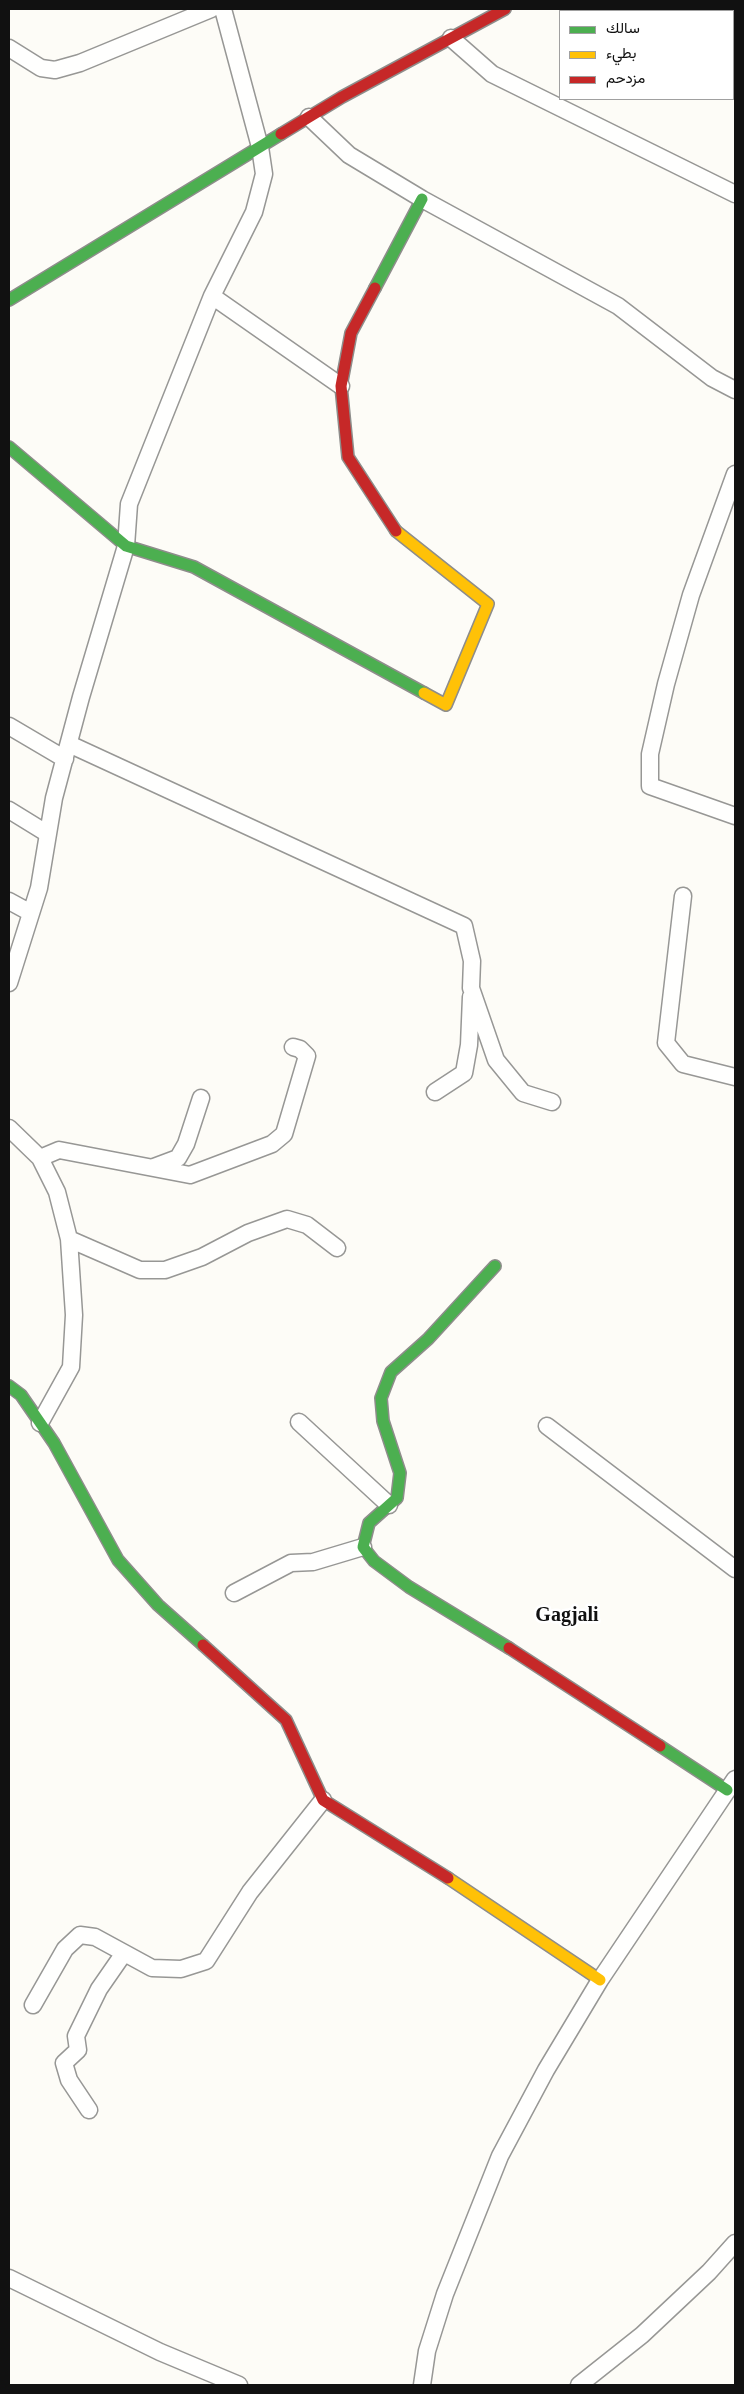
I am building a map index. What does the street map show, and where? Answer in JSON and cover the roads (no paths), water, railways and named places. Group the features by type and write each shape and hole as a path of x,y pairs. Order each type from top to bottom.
{"street":[{"path":"9,48 41,68 55,70 80,63 211,9"},
{"path":"9,983 39,888 54,798 126,546 129,504 212,296 254,212 264,174 260,147 223,9"},
{"path":"9,300 342,97 505,9"},
{"path":"451,38 492,74 735,194"},
{"path":"309,117 349,156 422,199 618,306 712,378 735,390"},
{"path":"9,448 126,546 194,567 446,705 488,604 393,529 348,458 341,386 351,333 422,199"},
{"path":"212,296 341,386"},
{"path":"735,474 691,595 666,684 650,762 650,786 735,816"},
{"path":"9,726 464,926 472,961 469,1044 464,1073 435,1092"},
{"path":"9,810 48,834"},
{"path":"683,896 666,1043 683,1064 735,1077"},
{"path":"9,901 30,913"},
{"path":"471,988 496,1060 523,1093 552,1102"},
{"path":"40,1158 59,1150 190,1175 272,1144 284,1134 306,1062 307,1056 300,1049 292,1047"},
{"path":"154,1167 178,1158 186,1144 201,1098"},
{"path":"9,1128 40,1158 57,1192 69,1239 74,1315 71,1367 40,1423"},
{"path":"69,1239 140,1270 165,1270 202,1257 248,1233 287,1219 307,1225 337,1248"},
{"path":"363,1547 369,1523 397,1498 400,1473 383,1420 381,1398 391,1372 428,1340 495,1266"},
{"path":"9,1386 21,1395 54,1443 118,1560 158,1606 286,1720 323,1800 415,1856 600,1980"},
{"path":"299,1422 389,1505"},
{"path":"547,1426 735,1568"},
{"path":"234,1592 291,1563 313,1562 363,1547"},
{"path":"363,1547 374,1561 409,1587 731,1784 600,1980 546,2070 500,2156 445,2294 427,2351 422,2385"},
{"path":"33,2005 65,1949 80,1935 96,1937 152,1968 181,1969 206,1961 250,1892 323,1800"},
{"path":"89,2110 69,2080 64,2063 78,2050 76,2036 99,1988 124,1953"},
{"path":"579,2385 642,2336 710,2272 735,2243"},
{"path":"9,2278 160,2352 235,2385 239,2385"}],"district":[{"name":"Gagjali","path":"567,1616"}]}
